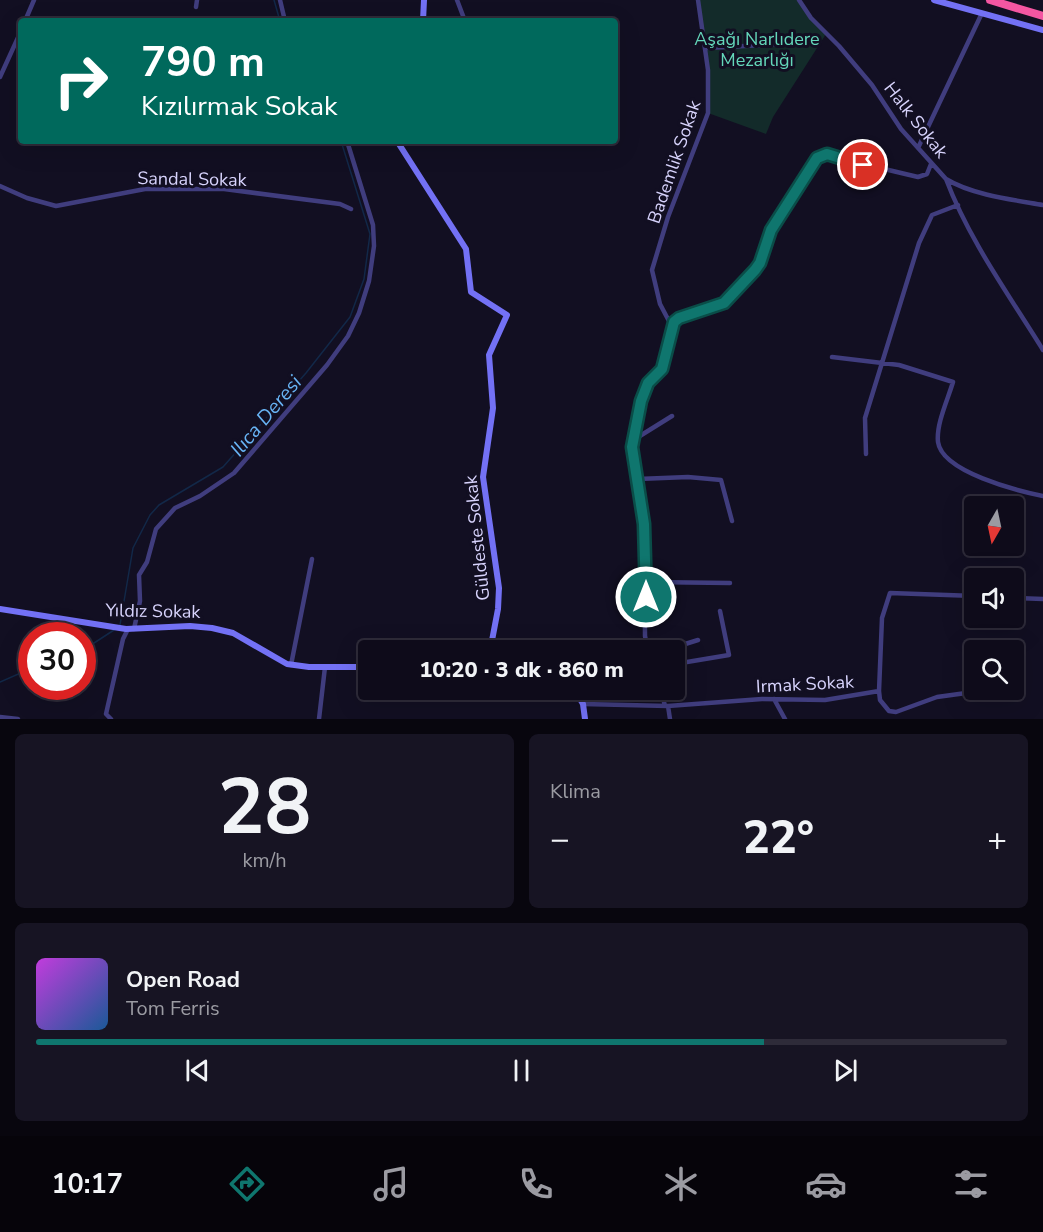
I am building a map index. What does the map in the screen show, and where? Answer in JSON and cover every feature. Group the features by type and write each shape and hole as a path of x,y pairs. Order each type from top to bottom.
{"highway":[{"path":"990,0 1043,16"}],"street":[{"path":"26,18 34,0"},
{"path":"196,7 197,0"},
{"path":"280,0 284,18"},
{"path":"423,18 424,0"},
{"path":"457,0 464,18"},
{"name":"Bademlik Sokak","path":"674,322 670,323 664,315 652,270 708,113 710,96 699,0"},
{"name":"Halk Sokak","path":"799,0 811,18 839,46 872,85 901,129 946,179 956,185 1004,198 1043,205"},
{"path":"934,0 1043,30"},
{"path":"918,148 982,13"},
{"path":"0,76 18,37"},
{"path":"706,48 819,42"},
{"path":"111,719 107,718 106,714 123,639 140,602 139,575 147,562 156,529 175,508 211,490 234,473 327,365 348,336 359,313 369,281 374,246 373,225 348,144"},
{"name":"Güldeste Sokak","path":"399,144 466,249 471,292 507,315 489,355 493,408 483,477 499,588 492,640"},
{"path":"647,640 644,524 633,460 641,401 648,383 662,369 674,322 679,318 724,303 755,270 760,263 771,230 821,154 918,177 927,174 931,164"},
{"path":"946,179 998,279 1043,350"},
{"name":"Sandal Sokak","path":"0,186 33,201 56,206 145,189 204,189 340,204 351,209"},
{"path":"866,454 865,418 928,220 958,204"},
{"path":"832,357 908,367 953,382 939,433 940,447 953,461 984,480 1043,496"},
{"path":"635,439 672,416"},
{"path":"638,479 688,477 721,480 732,521"},
{"path":"291,665 312,559"},
{"path":"646,582 730,582"},
{"name":"Irmak Sokak","path":"583,704 667,706 774,699 842,698 879,691 882,618 890,593 964,596"},
{"path":"1024,598 1043,599"},
{"name":"Yıldız Sokak","path":"0,609 129,629 190,626 212,628 233,633 291,665 358,667"},
{"path":"685,662 729,655 720,611"},
{"path":"685,644 698,640"},
{"path":"319,719 325,667"},
{"path":"879,691 880,700 889,711 896,712 937,697 964,693"},
{"path":"774,699 785,719"},
{"path":"581,700 585,719"},
{"path":"665,700 670,719"},
{"path":"0,717 18,719"}],"green space":[{"name":"Aşağı Narlıdere Mezarlığı","path":"698,0 799,0 826,34 773,117 766,134 708,113 710,96"}],"waterway":[{"name":"Ilıca Deresi","path":"274,0 279,18"},
{"name":"Ilıca Deresi","path":"120,625 133,548 150,515 159,505 223,467 306,373 350,317 364,279 370,234 342,144"},
{"name":"Ilıca Deresi","path":"96,642 114,630"},
{"name":"Ilıca Deresi","path":"0,682 18,674"}],"route":[{"path":"646,597 644,524 632,447 641,401 648,383 662,369 670,345 674,322 679,318 724,303 755,270 760,263 771,230 821,154 863,165"}]}
